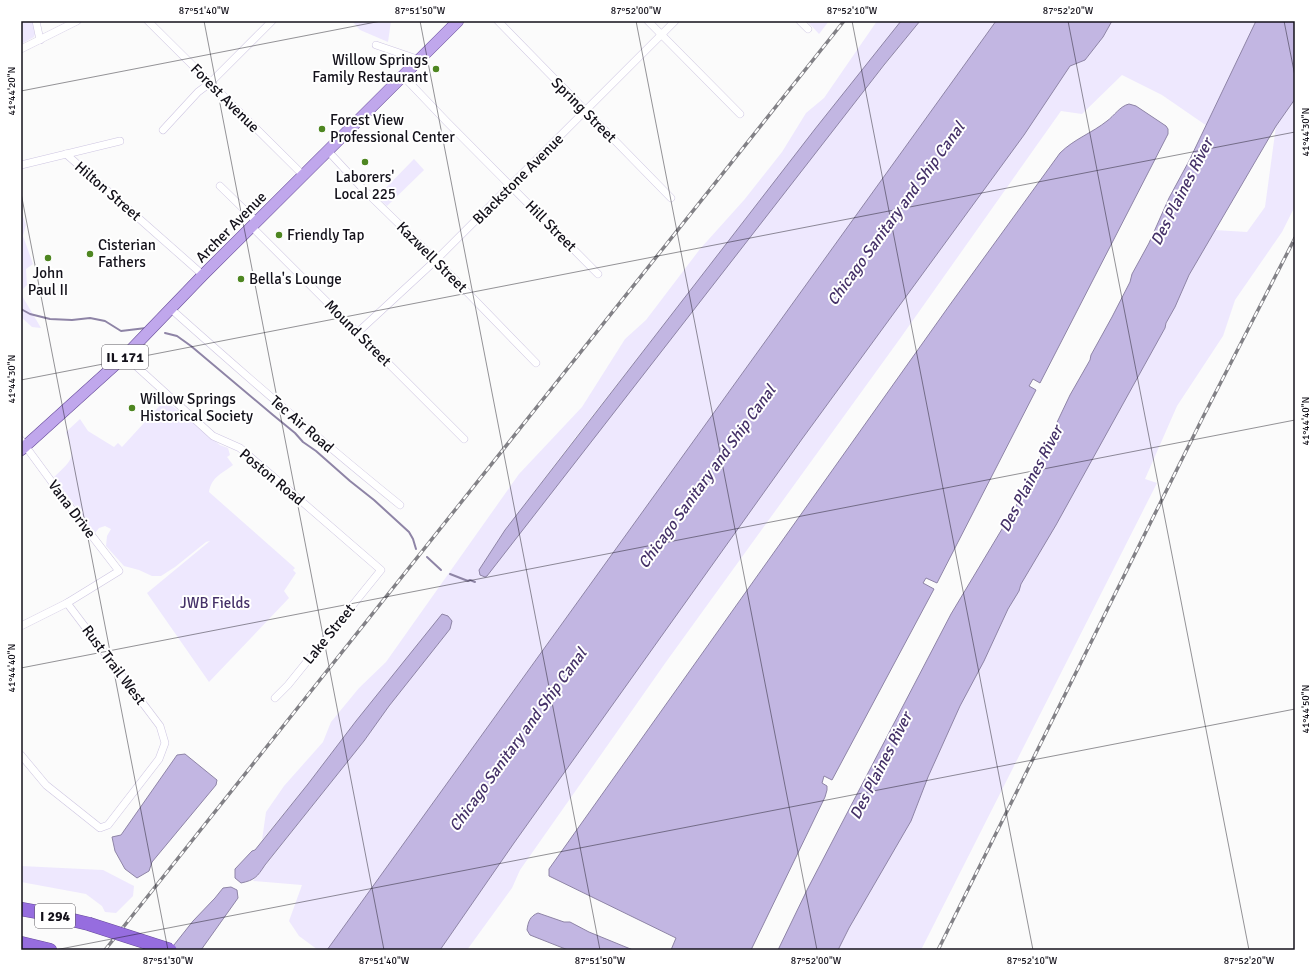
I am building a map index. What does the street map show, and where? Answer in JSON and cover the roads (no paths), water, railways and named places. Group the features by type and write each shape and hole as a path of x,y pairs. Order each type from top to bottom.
{"highway":[{"name":"I 294","path":"21,909 89,924 170,950"},
{"name":"I 294","path":"21,943 50,950"}],"main road":[{"name":"Archer Avenue","path":"22,446 125,356 303,175 458,21"}],"street":[{"path":"36,21 40,40"},
{"path":"21,49 76,21"},
{"name":"Forest Avenue","path":"148,21 303,175"},
{"path":"163,130 198,92 210,83 272,21"},
{"name":"Spring Street","path":"498,21 671,198"},
{"path":"648,21 740,114"},
{"name":"Blackstone Avenue","path":"357,333 436,260 675,21"},
{"path":"800,21 808,29"},
{"path":"376,44 420,60"},
{"name":"Hill Street","path":"404,76 446,121 598,274"},
{"path":"21,165 120,141"},
{"name":"Kazwell Street","path":"328,151 364,190 436,260 536,363"},
{"name":"Hilton Street","path":"66,154 204,275"},
{"name":"Mound Street","path":"220,186 254,225 357,333 464,439"},
{"name":"Tec Air Road","path":"171,309 275,401 400,506"},
{"name":"Poston Road","path":"125,356 213,436 240,448 381,570"},
{"name":"Vana Drive","path":"22,446 119,571 67,603"},
{"name":"Lake Street","path":"275,698 288,685 381,570"},
{"path":"21,626 67,603"},
{"name":"Rust Trail West","path":"21,755 46,785 100,828 108,825 159,760 165,743 160,726 67,603"}],"water":[{"path":"901,21 920,21 884,65 487,576 485,577 480,575 479,570 505,530 815,129"},
{"name":"Chicago Sanitary and Ship Canal","path":"996,21 1112,21 1103,37 1085,60 1070,66 1024,135 802,439 514,843 440,950 327,950"},
{"name":"Des Plaines River","path":"1256,21 1295,21 1295,99 1276,126 1189,275 1165,328 1056,525 1021,584 1019,591 1008,609 984,661 960,706 928,777 911,821 849,928 838,950 778,950 808,888 951,614 1023,494 1070,395 1090,360 1091,355 1130,282 1132,274 1149,243 1169,198 1189,161"},
{"path":"1129,104 1136,106 1166,126 1168,129 1168,134 1040,383 1033,379 1029,386 1036,390 937,583 926,578 923,583 934,589 832,780 824,776 822,783 827,786 825,797 751,950 671,950 676,938 549,876 549,869 949,306 1060,153 1065,148 1110,119 1117,111"},
{"path":"442,614 448,616 452,621 450,629 389,706 364,741 260,872 250,881 241,883 235,878 235,869 252,851 255,850"},
{"path":"185,754 217,780 216,785 152,862 149,871 137,878 125,869 115,851 112,837 121,835 177,755"},
{"path":"231,887 237,890 238,898 201,950 170,950 193,921 223,888"},
{"path":"538,913 564,922 570,922 589,932 633,950 568,950 530,935 527,930 529,922 533,916"}],"waterway":[{"path":"21,309 30,314 50,319 72,320 90,318 105,321 121,331 146,328"},
{"path":"165,333 177,336 191,346 295,433 303,442 316,451 374,500 409,532 416,549"},
{"path":"427,557 441,570"},
{"path":"450,574 475,582"}],"railway":[{"path":"105,950 844,21"},
{"path":"938,950 1203,417 1295,238"}],"place":[{"name":"Willow Springs Family Restaurant","path":"436,69"},
{"name":"Forest View Professional Center","path":"322,129"},
{"name":"Laborers' Local 225","path":"365,162"},
{"name":"Friendly Tap","path":"279,235"},
{"name":"Cisterian Fathers","path":"90,254"},
{"name":"John Paul II","path":"48,258"},
{"name":"Bella's Lounge","path":"241,279"},
{"name":"Willow Springs Historical Society","path":"132,408"}],"park label":[{"name":"JWB Fields","path":"215,603"}]}
